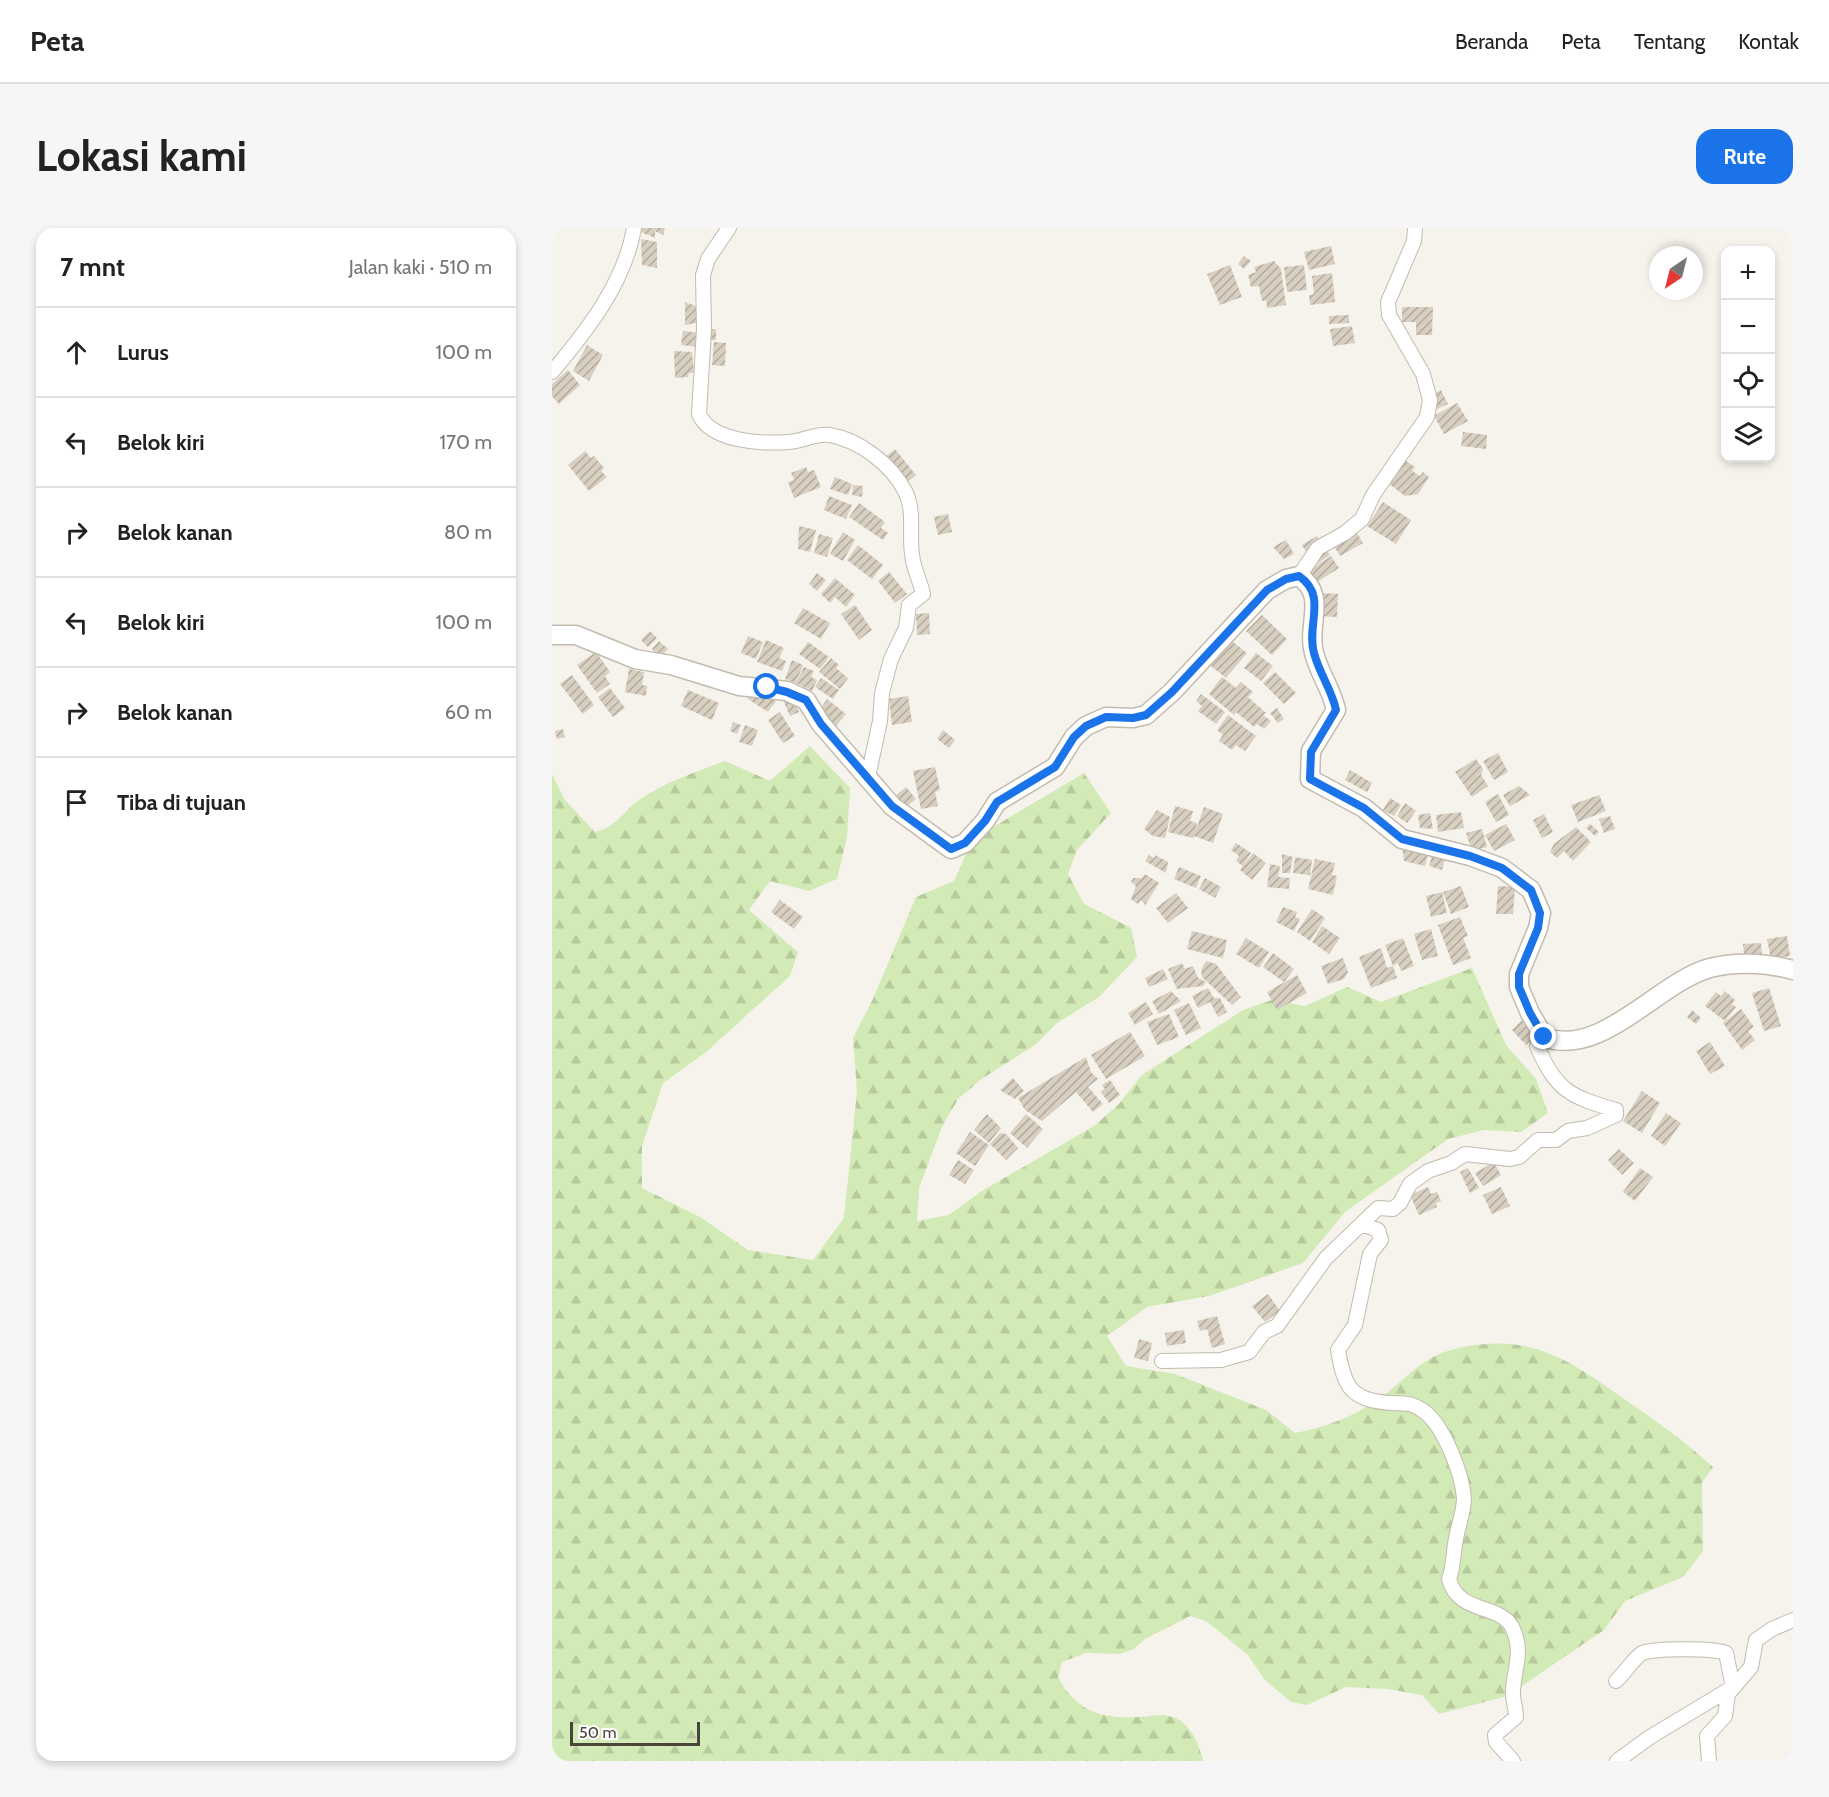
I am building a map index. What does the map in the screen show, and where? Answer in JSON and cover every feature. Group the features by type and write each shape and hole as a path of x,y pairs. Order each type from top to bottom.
{"street":[{"path":"552,372 595,318 621,270 634,228"},
{"path":"729,228 708,259 703,275 704,329 699,414 703,424 712,431 727,437 791,442 814,434 847,439 885,465 908,498 912,555 923,594 909,605 906,628 891,659 882,693 880,720 868,777"},
{"path":"552,635 576,635 635,659 671,665 739,686 787,692 806,700 821,724 892,806 951,849 965,843 985,821 997,802 1055,767 1074,737 1086,726 1106,717 1133,718 1146,715 1172,692 1267,590 1286,579 1299,576 1318,548 1345,533 1362,519 1373,495 1427,417 1430,400 1423,374 1389,315 1388,302 1414,241 1415,228"},
{"path":"1299,576 1314,592 1316,606 1312,640 1314,654 1336,710 1311,752 1310,779 1364,808 1402,839 1470,856 1502,868 1531,890 1540,913 1538,928 1519,974 1519,987 1544,1037"},
{"path":"1544,1037 1569,1041 1622,1022 1665,988 1710,968 1758,965 1793,970"},
{"path":"1162,1362 1221,1360 1250,1352 1264,1332 1277,1326 1326,1258 1364,1225 1378,1208 1393,1209 1400,1203 1410,1184 1428,1171 1451,1163 1465,1154 1510,1159 1520,1157 1538,1140 1556,1140 1568,1131 1587,1128 1616,1115 1616,1110 1589,1103 1569,1093 1551,1076 1537,1046 1544,1037"},
{"path":"1364,1225 1378,1230 1381,1240 1370,1254 1355,1325 1338,1350 1342,1377 1352,1391 1365,1398 1393,1403 1409,1402 1432,1416 1449,1447 1464,1499 1449,1579 1451,1587 1463,1601 1505,1619 1512,1626 1519,1661 1513,1694 1516,1717 1495,1735 1496,1742 1514,1761"},
{"path":"1709,1761 1707,1736 1725,1716 1726,1699 1733,1687 1751,1667 1756,1640 1760,1635 1793,1620"},
{"path":"1616,1681 1642,1653 1706,1648 1720,1649 1726,1653 1733,1687"},
{"path":"1617,1761 1650,1737 1733,1687"}],"green space":[{"path":"810,746 850,788 847,837 837,879 809,891 770,881 749,910 798,952 790,976 706,1052 663,1083 642,1146 642,1188 700,1217 748,1250 813,1260 844,1218 857,1091 853,1038 873,999 916,897 954,881 973,839 1084,773 1111,813 1077,850 1068,874 1084,904 1131,928 1137,957 1099,997 1057,1023 1035,1045 983,1078 958,1099 942,1127 919,1188 917,1221 949,1215 982,1191 1094,1126 1118,1105 1142,1075 1243,1010 1272,1000 1305,1006 1347,987 1381,1002 1472,968 1506,1045 1536,1079 1548,1113 1521,1132 1484,1130 1448,1139 1345,1212 1303,1263 1209,1296 1147,1307 1107,1336 1126,1366 1175,1374 1208,1387 1266,1410 1295,1433 1328,1425 1360,1411 1385,1395 1413,1370 1450,1350 1500,1343 1521,1345 1559,1357 1652,1418 1713,1467 1702,1482 1703,1551 1683,1577 1625,1601 1604,1630 1507,1696 1439,1714 1422,1695 1387,1689 1346,1687 1307,1705 1291,1702 1265,1680 1247,1654 1206,1621 1190,1616 1145,1639 1134,1649 1119,1654 1086,1653 1062,1662 1058,1677 1065,1689 1083,1706 1114,1717 1162,1715 1175,1718 1192,1733 1203,1761 552,1761 552,774 565,800 595,832 614,823 633,804 649,794 692,773 725,761 770,781"}],"building":[{"path":"642,228 665,228 663,235 655,231 655,238 641,232"},
{"path":"641,239 657,242 657,268 642,265"},
{"path":"1331,246 1335,264 1309,270 1304,252"},
{"path":"1244,256 1251,261 1244,269 1238,264"},
{"path":"1274,261 1281,269 1286,305 1267,308 1266,300 1262,301 1259,286 1251,287 1248,275 1256,272 1254,267"},
{"path":"1230,265 1242,297 1220,305 1207,274"},
{"path":"1304,265 1307,290 1287,292 1284,267"},
{"path":"1332,273 1335,302 1310,305 1309,295 1314,294 1312,276"},
{"path":"685,302 701,308 701,322 685,325"},
{"path":"1402,307 1433,307 1432,335 1416,335 1416,322 1402,322"},
{"path":"1349,315 1349,323 1329,324 1329,316"},
{"path":"1352,326 1355,343 1333,346 1330,329"},
{"path":"707,329 716,329 716,340 707,340"},
{"path":"683,331 700,333 699,347 681,345"},
{"path":"714,342 726,343 725,366 712,365"},
{"path":"587,345 603,355 589,381 573,371"},
{"path":"674,351 692,352 694,373 689,373 688,377 675,378"},
{"path":"568,370 580,385 559,404 552,396 552,384"},
{"path":"1441,390 1448,404 1433,411 1425,398"},
{"path":"1457,403 1468,421 1444,434 1434,416"},
{"path":"1463,432 1487,435 1486,449 1461,446"},
{"path":"895,449 916,475 904,485 883,459"},
{"path":"585,451 591,458 594,456 604,468 601,471 607,477 589,491 568,465"},
{"path":"1403,459 1415,467 1412,471 1420,476 1423,472 1429,477 1418,494 1405,496 1388,483"},
{"path":"806,467 808,472 814,470 821,487 794,498 788,482 794,480 791,473"},
{"path":"835,477 852,484 848,495 830,489"},
{"path":"853,485 863,486 862,497 852,495"},
{"path":"829,496 852,505 846,519 824,510"},
{"path":"1383,502 1411,520 1396,544 1367,526"},
{"path":"859,503 885,522 881,528 888,533 883,540 849,517"},
{"path":"948,514 952,532 938,535 934,517"},
{"path":"1351,523 1363,543 1340,556 1328,536"},
{"path":"799,526 816,530 810,552 798,549"},
{"path":"843,532 855,540 843,561 830,554"},
{"path":"819,534 833,538 827,557 814,553"},
{"path":"1317,536 1330,555 1306,571 1300,560 1308,555 1302,545"},
{"path":"1286,540 1294,554 1284,559 1273,547"},
{"path":"858,545 883,565 872,579 847,560"},
{"path":"1331,556 1339,568 1317,582 1309,570"},
{"path":"889,572 907,594 895,603 878,581"},
{"path":"817,573 826,580 817,591 809,584"},
{"path":"835,578 855,595 846,607 835,597 830,603 821,594"},
{"path":"1320,593 1338,594 1337,617 1319,616"},
{"path":"855,605 872,630 859,640 841,614"},
{"path":"803,608 830,623 821,639 794,623"},
{"path":"929,613 930,634 917,635 916,614"},
{"path":"1262,615 1287,639 1272,655 1246,631"},
{"path":"650,631 657,638 648,647 641,640"},
{"path":"748,636 763,642 756,659 741,653"},
{"path":"766,640 784,648 779,658 786,661 782,671 757,662"},
{"path":"659,641 668,649 660,657 652,649"},
{"path":"1232,641 1247,653 1226,678 1211,666"},
{"path":"808,642 829,657 820,669 799,654"},
{"path":"596,652 610,672 605,676 610,684 597,693 577,665"},
{"path":"1256,653 1273,666 1261,681 1244,668"},
{"path":"831,658 839,665 836,668 848,678 840,689 819,672"},
{"path":"792,660 803,665 796,683 785,679"},
{"path":"804,667 814,671 811,677 817,680 812,691 796,683"},
{"path":"629,669 644,672 642,685 647,686 646,696 625,692"},
{"path":"1275,672 1296,693 1284,704 1263,683"},
{"path":"572,675 594,705 583,714 560,684"},
{"path":"1222,677 1236,688 1241,682 1253,692 1248,697 1266,713 1263,715 1271,721 1264,729 1257,724 1254,727 1236,712 1234,715 1209,694"},
{"path":"821,678 839,690 833,699 815,687"},
{"path":"610,688 625,708 613,717 598,697"},
{"path":"755,688 776,701 768,712 748,699"},
{"path":"688,690 719,703 712,720 681,706"},
{"path":"1201,694 1225,712 1216,724 1198,711 1202,706 1196,701"},
{"path":"793,696 799,712 790,716 783,700"},
{"path":"908,696 912,722 892,725 889,699"},
{"path":"827,699 846,714 836,726 819,711"},
{"path":"1277,708 1284,719 1278,723 1270,713"},
{"path":"780,712 795,736 783,743 768,720"},
{"path":"1228,715 1256,736 1245,751 1236,745 1232,750 1219,741 1223,735 1217,730"},
{"path":"733,722 741,725 737,734 730,731"},
{"path":"745,725 758,730 752,746 739,742"},
{"path":"563,729 565,737 557,739 555,731"},
{"path":"943,730 955,740 949,748 937,739"},
{"path":"1498,753 1508,772 1494,780 1483,761"},
{"path":"1476,759 1483,769 1481,775 1488,786 1472,797 1455,772"},
{"path":"935,767 940,790 935,792 938,806 921,809 913,771"},
{"path":"1350,770 1372,783 1367,792 1345,780"},
{"path":"1519,786 1530,795 1510,806 1503,795"},
{"path":"906,787 916,799 905,808 895,796"},
{"path":"1498,794 1509,815 1496,822 1485,802"},
{"path":"1599,795 1606,811 1578,822 1571,805"},
{"path":"1390,798 1401,805 1394,816 1383,810"},
{"path":"1405,803 1416,811 1407,823 1397,816"},
{"path":"1175,806 1193,811 1190,821 1197,823 1196,830 1204,807 1223,814 1213,843 1194,836 1193,838 1168,832"},
{"path":"1157,810 1170,817 1165,838 1153,836 1144,829"},
{"path":"1461,812 1464,828 1438,832 1436,815"},
{"path":"1430,813 1433,829 1420,828 1418,815"},
{"path":"1544,814 1553,832 1542,838 1533,820"},
{"path":"1610,816 1615,829 1604,833 1599,819"},
{"path":"1506,824 1515,840 1494,851 1485,835"},
{"path":"1590,824 1599,832 1595,836 1586,828"},
{"path":"1576,827 1591,842 1573,861 1564,851 1557,858 1550,852 1554,844"},
{"path":"1482,829 1487,847 1472,851 1466,833"},
{"path":"1236,843 1251,853 1243,866 1236,861 1239,856 1231,850"},
{"path":"1402,844 1429,851 1425,866 1404,861"},
{"path":"1433,852 1446,855 1442,870 1429,866"},
{"path":"1253,853 1266,863 1252,880 1240,870"},
{"path":"1282,854 1293,857 1290,873 1282,873"},
{"path":"1149,855 1154,858 1155,855 1168,862 1166,873 1145,861"},
{"path":"1295,857 1312,860 1310,875 1293,873"},
{"path":"1315,859 1335,863 1332,875 1337,876 1333,895 1308,889"},
{"path":"1270,864 1280,866 1278,877 1290,878 1289,889 1267,887"},
{"path":"1179,867 1201,876 1196,888 1174,879"},
{"path":"1145,874 1159,883 1145,905 1141,900 1138,904 1131,899 1136,886 1131,882 1133,878 1142,878"},
{"path":"1205,878 1221,887 1215,898 1199,889"},
{"path":"1461,886 1469,907 1451,914 1443,892"},
{"path":"1498,886 1515,887 1513,914 1496,914"},
{"path":"1442,892 1447,913 1431,917 1426,896"},
{"path":"1176,893 1188,908 1168,923 1156,908"},
{"path":"780,900 803,917 794,929 771,912"},
{"path":"1283,907 1297,912 1295,917 1300,919 1294,931 1276,922"},
{"path":"1312,909 1325,918 1310,941 1297,932"},
{"path":"1460,917 1468,936 1463,938 1471,958 1453,965 1438,925"},
{"path":"1322,926 1340,938 1329,954 1312,942"},
{"path":"1431,929 1438,956 1422,960 1414,934"},
{"path":"1192,931 1227,940 1223,958 1187,949"},
{"path":"1787,936 1790,956 1771,959 1767,939"},
{"path":"1246,938 1269,952 1259,968 1236,954"},
{"path":"1403,938 1414,966 1401,971 1398,963 1393,966 1385,945"},
{"path":"1761,943 1762,954 1744,954 1743,944"},
{"path":"1381,948 1387,968 1393,966 1397,978 1371,988 1359,957"},
{"path":"1273,953 1294,969 1284,982 1263,967"},
{"path":"1343,958 1348,972 1344,979 1328,984 1321,966"},
{"path":"1206,961 1216,964 1241,997 1232,1005 1202,977 1201,970"},
{"path":"1182,963 1185,969 1193,966 1198,978 1206,982 1203,986 1177,989 1168,969"},
{"path":"1163,969 1168,979 1149,987 1145,978"},
{"path":"1297,975 1307,993 1277,1010 1267,992"},
{"path":"1208,988 1214,998 1220,998 1227,1012 1218,1017 1210,1002 1198,1008 1192,996"},
{"path":"1769,988 1781,1026 1764,1031 1752,993"},
{"path":"1171,991 1181,1001 1159,1014 1152,1001"},
{"path":"1725,991 1735,1000 1732,1004 1736,1007 1725,1021 1705,1006 1716,992 1721,996"},
{"path":"1146,1002 1153,1014 1135,1025 1128,1013"},
{"path":"1189,1003 1201,1028 1186,1035 1174,1010"},
{"path":"1741,1009 1754,1027 1748,1031 1755,1040 1742,1050 1723,1023"},
{"path":"1692,1010 1701,1018 1696,1024 1687,1017"},
{"path":"1169,1014 1179,1037 1157,1045 1147,1022"},
{"path":"1522,1020 1536,1035 1526,1045 1512,1030"},
{"path":"1130,1032 1145,1056 1106,1079 1091,1055"},
{"path":"1710,1042 1725,1066 1710,1074 1696,1051"},
{"path":"1086,1057 1091,1072 1098,1079 1088,1087 1103,1104 1093,1112 1076,1092 1042,1121 1025,1110 1018,1098"},
{"path":"1013,1078 1024,1091 1015,1099 1000,1090"},
{"path":"1110,1080 1120,1095 1109,1103 1101,1092 1105,1089 1102,1085"},
{"path":"1642,1091 1660,1103 1642,1133 1623,1121"},
{"path":"1666,1113 1681,1123 1665,1146 1651,1136"},
{"path":"987,1114 1001,1128 989,1143 974,1130"},
{"path":"1026,1114 1043,1129 1027,1148 1010,1133"},
{"path":"970,1132 989,1145 975,1166 956,1153"},
{"path":"1000,1133 1006,1134 1018,1148 1006,1160 990,1144"},
{"path":"1619,1149 1634,1163 1622,1175 1608,1160"},
{"path":"958,1160 974,1170 965,1184 949,1175"},
{"path":"1494,1162 1501,1175 1483,1186 1475,1173"},
{"path":"1468,1168 1479,1188 1470,1193 1460,1172"},
{"path":"1640,1168 1653,1177 1635,1201 1623,1192"},
{"path":"1428,1187 1431,1194 1437,1192 1441,1201 1436,1203 1437,1207 1419,1215 1410,1195"},
{"path":"1501,1187 1510,1206 1492,1214 1483,1195"},
{"path":"1268,1294 1280,1311 1265,1322 1252,1306"},
{"path":"1217,1316 1225,1344 1212,1348 1207,1329 1200,1331 1197,1321"},
{"path":"1184,1330 1186,1343 1167,1346 1165,1333"},
{"path":"1139,1339 1152,1343 1148,1361 1134,1358"}],"route":[{"path":"767,687 806,700 821,724 892,806 951,849 965,843 985,821 997,802 1055,767 1074,737 1086,726 1106,717 1133,718 1146,715 1172,692 1267,590 1286,579 1299,576 1314,592 1316,606 1312,640 1314,654 1336,710 1334,717 1311,752 1310,779 1364,808 1402,839 1470,856 1502,868 1531,890 1537,899 1540,913 1538,928 1519,974 1519,987 1544,1037"}]}
